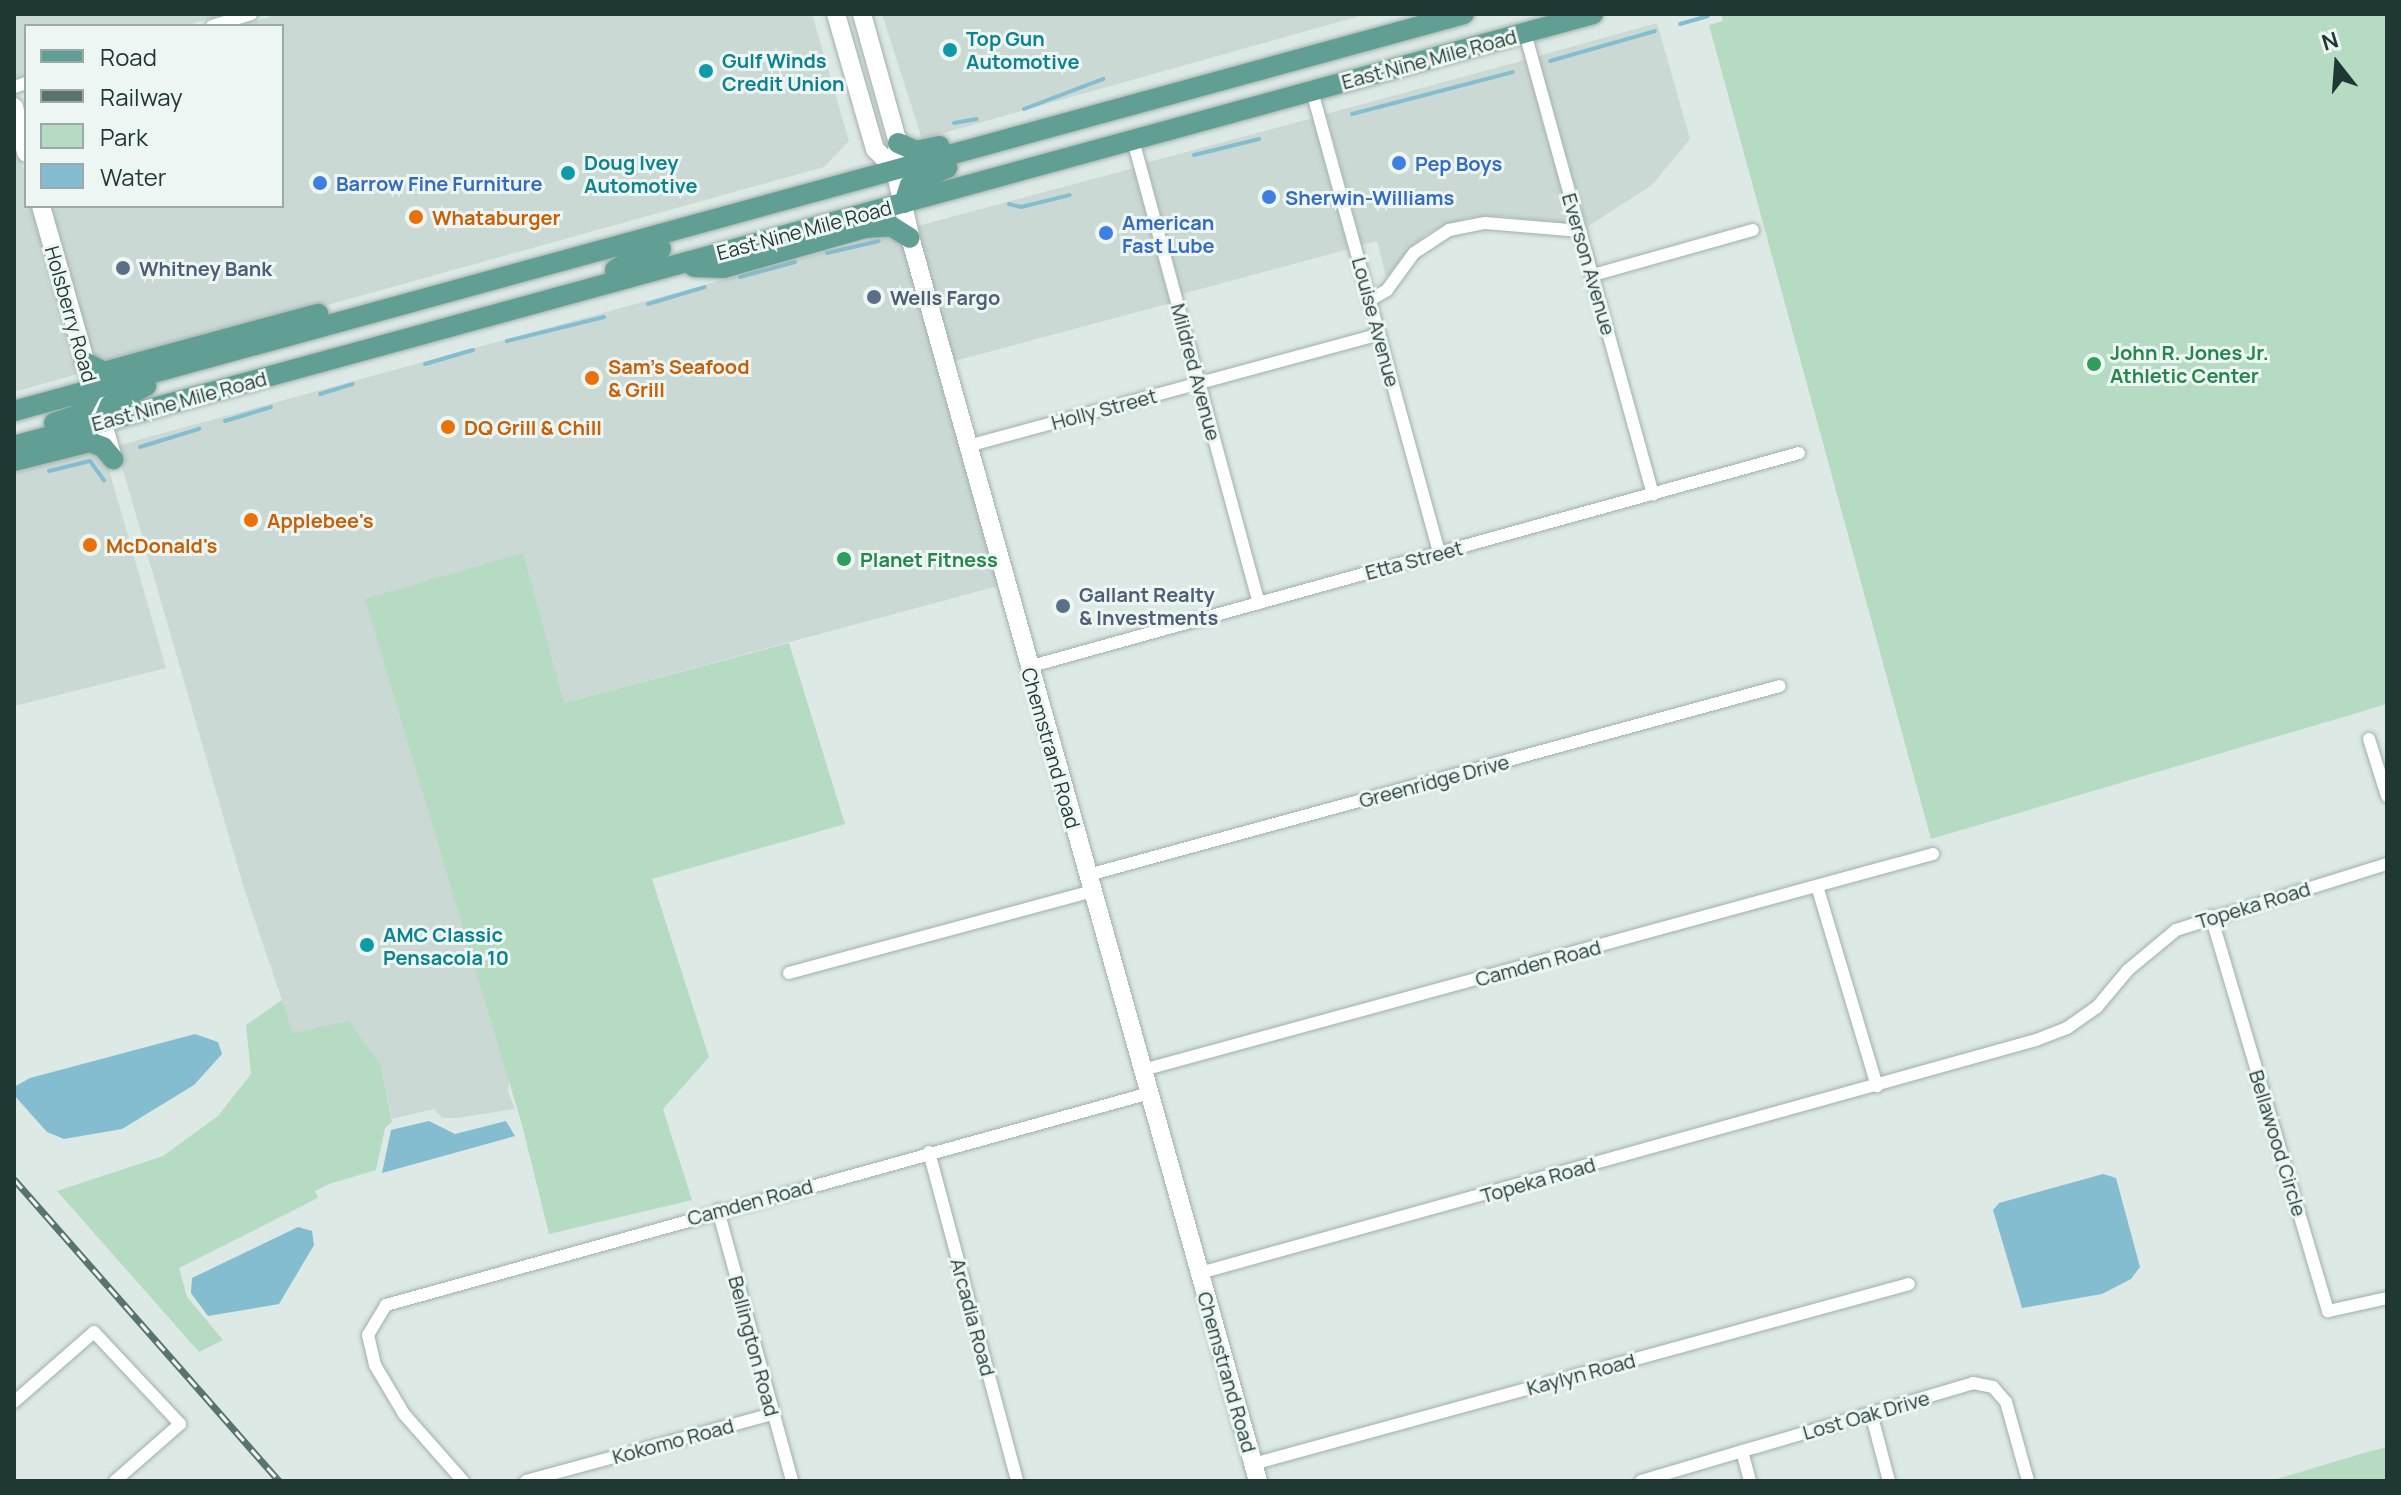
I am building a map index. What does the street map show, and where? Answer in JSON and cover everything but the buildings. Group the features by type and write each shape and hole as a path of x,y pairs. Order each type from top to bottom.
{"main road":[{"name":"East Nine Mile Road","path":"14,411 1464,14"},
{"path":"1525,33 1552,14"},
{"name":"East Nine Mile Road","path":"14,446 1593,14"},
{"path":"1312,91 1332,63 1401,32"},
{"path":"898,143 916,151 933,148 1337,38 1373,40"},
{"path":"904,203 910,185 937,170 1162,110 1205,85"},
{"path":"294,370 328,349 864,202 884,194 895,170"},
{"path":"615,270 636,256 742,226 778,202"},
{"path":"670,267 724,268 865,228 903,229 910,238"},
{"path":"475,309 483,297 574,266 585,255"},
{"path":"85,362 104,372 366,301 429,298"},
{"path":"103,422 110,405 133,390 398,320 429,298"},
{"path":"14,434 80,414 93,390"},
{"path":"14,461 90,442 103,447 113,459"}],"street":[{"path":"218,24 251,14"},
{"path":"836,14 875,149 895,170"},
{"name":"Chemstrand Road","path":"862,14 898,143 895,170 910,238 1255,1473"},
{"name":"Everson Avenue","path":"1525,33 1653,495"},
{"name":"Louise Avenue","path":"1312,91 1439,553"},
{"path":"14,107 24,144"},
{"name":"Mildred Avenue","path":"1133,140 1259,603"},
{"name":"Holsberry Road","path":"42,208 113,459"},
{"path":"1370,300 1387,290 1414,253 1449,230 1485,223 1581,231"},
{"path":"1593,275 1753,230"},
{"name":"Holly Street","path":"968,446 1379,334"},
{"name":"Etta Street","path":"1028,667 1799,453"},
{"name":"Greenridge Drive","path":"789,973 1090,883 1780,686"},
{"path":"2369,739 2387,796"},
{"name":"Camden Road","path":"1143,1070 1933,854"},
{"name":"Topeka Road","path":"1200,1273 1877,1086 2067,1028 2097,1007 2153,947 2211,916 2387,864"},
{"path":"1817,886 1877,1086"},
{"name":"Bellawood Circle","path":"2211,916 2328,1311 2387,1298"},
{"name":"Camden Road","path":"463,1481 388,1390 368,1335 378,1313 398,1299 1150,1093"},
{"name":"Arcadia Road","path":"929,1152 1017,1481"},
{"name":"Bellington Road","path":"718,1210 792,1481"},
{"name":"Kaylyn Road","path":"1255,1473 1909,1284"},
{"path":"14,1402 94,1332 180,1424 115,1481"},
{"name":"Lost Oak Drive","path":"1641,1481 1973,1383 1993,1387 2006,1402 2028,1481"},
{"path":"1871,1413 1889,1481"},
{"name":"Kokomo Road","path":"526,1481 773,1414"},
{"path":"1742,1451 1750,1481"}],"shaded area":[{"path":"14,14 224,14 192,24 24,24 24,76 14,79"},
{"path":"279,14 812,14 849,141 824,167 94,370 49,208 284,208 284,24 246,24"},
{"path":"882,14 1367,14 922,139"},
{"path":"1657,23 1690,139 1652,185 1587,227 1538,56"},
{"path":"1525,60 1572,225 1503,216 1465,218 1426,234 1386,277 1377,241 1362,245 1326,114"},
{"path":"1313,118 1348,249 1182,294 1147,163"},
{"path":"14,134 24,171 24,208 35,208 81,373 14,392"},
{"path":"1134,168 1170,303 951,362 915,227"},
{"path":"902,231 998,586 564,703 508,1091 515,1109 442,1118 434,1109 392,1119 381,1066 293,1033 243,885 116,446"},
{"path":"103,449 166,668 14,706 14,473"}],"green space":[{"name":"John R. Jones Jr. Athletic Center","path":"1721,14 2387,14 2387,704 1931,839 1709,25 1723,21"},
{"path":"523,553 564,703 789,643 845,824 652,879 709,1057 663,1109 692,1200 549,1234 522,1125 365,599"},
{"path":"282,1000 293,1033 349,1021 381,1066 392,1122 385,1128 376,1170 329,1184 315,1191 318,1198 179,1268 187,1297 223,1340 199,1352 57,1191 163,1156 218,1116 251,1074 246,1025"},
{"path":"2387,1447 2387,1481 2270,1481 2364,1453"}],"water":[{"path":"195,1034 218,1042 222,1054 194,1085 122,1129 64,1139 47,1132 14,1095 14,1087 30,1078"},
{"path":"429,1121 455,1134 506,1121 515,1136 382,1173 391,1130"},
{"path":"2103,1174 2116,1178 2140,1267 2131,1279 2102,1294 2022,1308 1993,1210 1999,1203"},
{"path":"298,1227 312,1231 314,1245 279,1304 208,1316 191,1293 192,1278"}],"waterway":[{"path":"1680,24 1708,16"},
{"path":"1550,61 1655,31"},
{"path":"1352,114 1513,72"},
{"path":"1024,109 1103,79"},
{"path":"954,123 977,119"},
{"path":"1194,155 1259,139"},
{"path":"1009,204 1021,207 1070,195"},
{"path":"827,253 879,241"},
{"path":"740,277 795,262"},
{"path":"648,304 705,287"},
{"path":"507,341 604,317"},
{"path":"425,364 473,350"},
{"path":"320,394 353,384"},
{"path":"225,421 271,407"},
{"path":"140,447 199,429"},
{"path":"49,471 90,461 104,480"}],"railway":[{"path":"14,1179 279,1481"}],"place":[{"name":"Top Gun Automotive","path":"950,50"},
{"name":"Gulf Winds Credit Union","path":"706,71"},
{"name":"Pep Boys","path":"1399,163"},
{"name":"Doug Ivey Automotive","path":"568,173"},
{"name":"Barrow Fine Furniture","path":"320,183"},
{"name":"Sherwin-Williams","path":"1269,197"},
{"name":"Whataburger","path":"416,217"},
{"name":"American Fast Lube","path":"1106,233"},
{"name":"Whitney Bank","path":"123,268"},
{"name":"Wells Fargo","path":"874,297"},
{"name":"John R. Jones Jr. Athletic Center","path":"2094,364"},
{"name":"Sam's Seafood & Grill","path":"592,378"},
{"name":"DQ Grill & Chill","path":"448,427"},
{"name":"Applebee's","path":"251,520"},
{"name":"McDonald's","path":"90,545"},
{"name":"Planet Fitness","path":"844,559"},
{"name":"Gallant Realty & Investments","path":"1063,606"},
{"name":"AMC Classic Pensacola 10","path":"367,945"}]}
